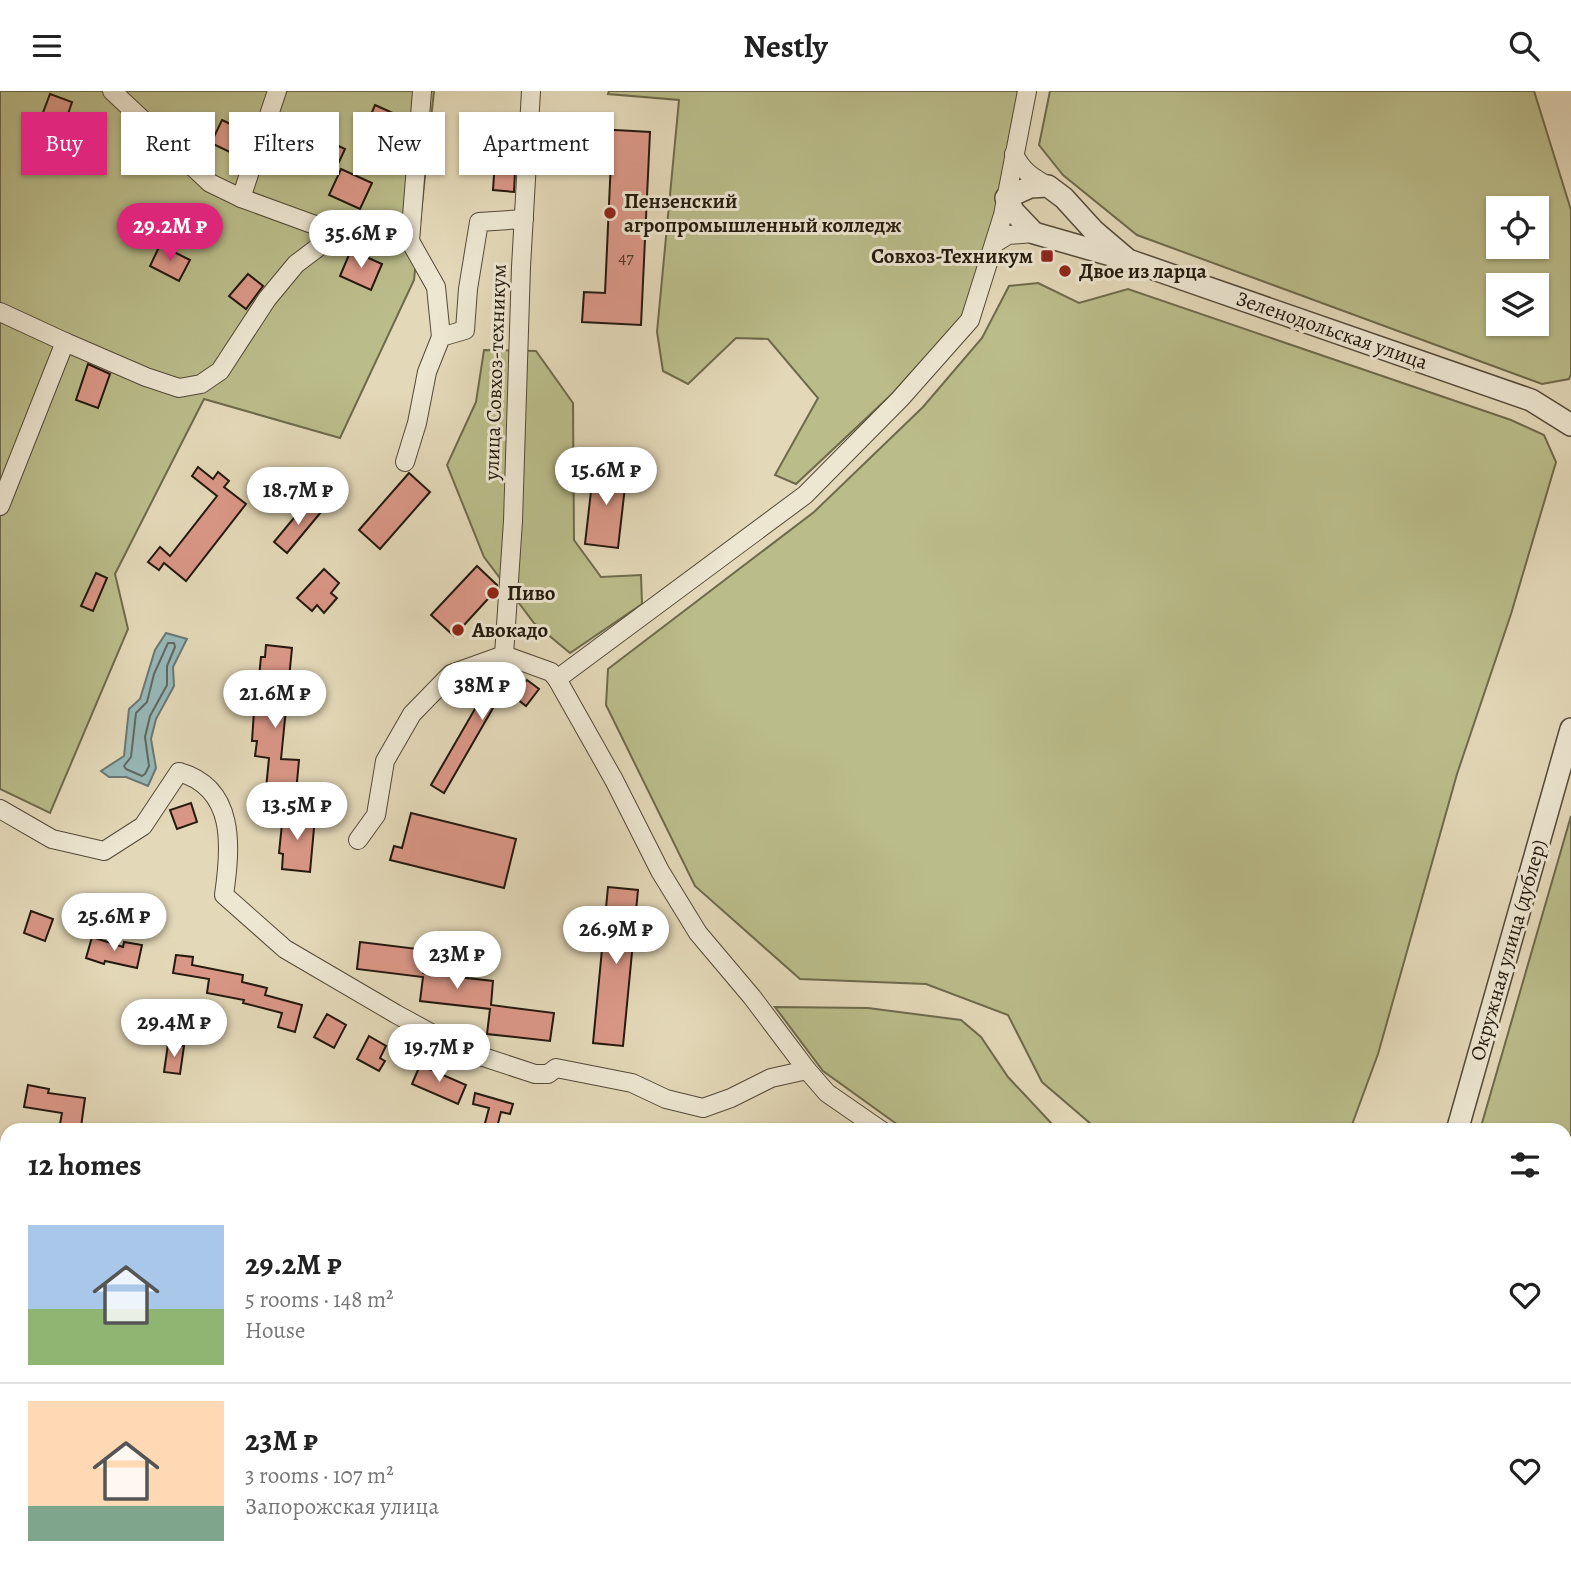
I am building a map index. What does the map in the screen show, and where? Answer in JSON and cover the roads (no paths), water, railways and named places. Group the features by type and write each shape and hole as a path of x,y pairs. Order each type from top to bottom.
{"street":[{"path":"112,91 209,183 241,198 337,233 410,241"},
{"path":"241,198 276,91"},
{"path":"405,462 417,423 427,372 441,337 436,287 410,241 422,91"},
{"name":"улица Совхоз-техникум","path":"504,655 513,521 531,91"},
{"path":"558,679 815,486 900,400 970,320 995,243 1027,91"},
{"path":"1014,154 1029,175 1064,198 1094,231 1128,260"},
{"path":"1006,198 1030,187 1048,185"},
{"path":"1006,198 1013,212 1034,233"},
{"path":"441,337 465,330 468,289 479,222 524,219"},
{"path":"0,312 146,377 179,388 201,384 220,371 267,299 296,264 337,233"},
{"name":"Зеленодольская улица","path":"995,243 1008,235 1034,233 1128,260 1531,400 1571,425"},
{"path":"0,506 65,342"},
{"path":"358,840 376,815 385,761 412,714 451,674 504,655 551,672 558,679 614,780 660,871 698,933 827,1093 870,1123"},
{"name":"Окружная улица (дублер)","path":"1459,1123 1571,729"},
{"path":"0,809 52,839 104,851 143,825 179,772 196,777 214,794 227,823 229,859 224,895 285,949 462,1050 535,1074 548,1075 556,1068 632,1083 666,1099 703,1108 731,1098 771,1078 807,1070"}],"water":[{"path":"166,633 187,639 173,667 174,686 156,719 151,739 156,768 148,786 126,777 109,777 101,771 124,756 129,709 140,699 155,650"}],"place":[{"name":"Пензенский агропромышленный колледж","path":"610,213"},
{"name":"Совхоз-Техникум","path":"1047,256"},
{"name":"Двое из ларца","path":"1065,271"},
{"name":"Пиво","path":"493,593"},
{"name":"Авокадо","path":"458,630"}]}
